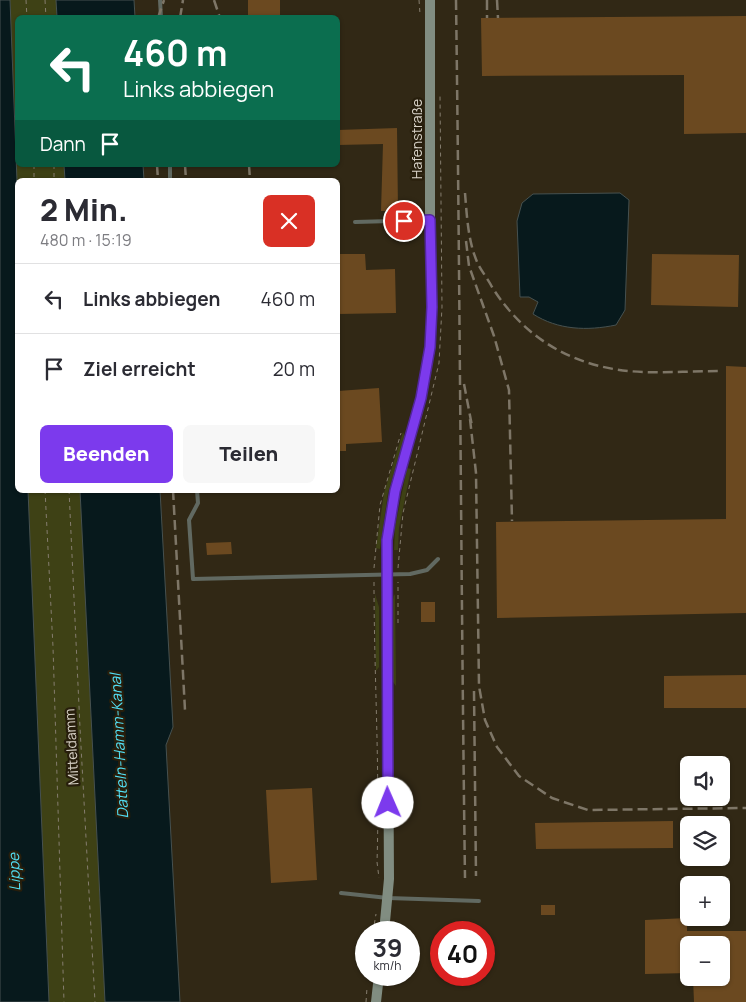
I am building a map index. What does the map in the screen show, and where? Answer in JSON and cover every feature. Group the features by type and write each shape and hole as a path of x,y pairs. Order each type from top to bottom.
{"street":[{"name":"Hafenstraße","path":"385,921 388,898 387,540 392,505 421,398 430,347 432,307 430,0"},
{"path":"376,1002 378,986"}],"lane":[{"path":"160,0 161,15"},
{"path":"355,222 430,220"},
{"path":"197,493 198,502 189,520 193,579 398,574 426,570 438,559"},
{"path":"341,893 388,898 479,901"}],"path":[{"path":"26,0 27,15"},
{"path":"45,0 46,15"},
{"path":"398,623 398,574 403,513 439,363 441,340 440,95"},
{"path":"45,493 53,647 64,1002"},
{"name":"Mitteldamm","path":"69,493 95,1002"},
{"path":"366,1002 368,986"}],"green space":[{"path":"10,0 56,0 57,15 15,15 15,148"},
{"path":"16,167 64,167 65,178 16,178"},
{"path":"403,432 405,437 388,493 380,549 376,548 384,493"},
{"path":"407,468 411,469 399,528 398,550 394,550 395,527"},
{"path":"28,493 80,493 105,1002 49,1002"},
{"path":"375,594 379,607 379,667 376,671"},
{"path":"394,594 396,686 393,682 392,604"}],"water":[{"name":"Lippe","path":"0,0 10,0 17,178 15,178 15,493 28,493 49,1002 0,1002"},
{"path":"56,0 134,0 135,15 57,15"},
{"path":"64,167 143,167 144,178 65,178"},
{"path":"620,193 629,200 625,310 616,325 573,328 552,323 533,314 538,302 529,297 520,297 517,221 522,203 533,194"},
{"name":"Datteln-Hamm-Kanal","path":"80,493 160,493 173,727 166,745 180,1002 105,1002"}],"building":[{"path":"248,0 280,0 280,15 248,15"},
{"path":"746,16 746,133 684,134 684,75 482,76 481,18"},
{"path":"397,128 398,211 381,211 383,144 340,145 340,130"},
{"path":"340,254 365,254 366,270 395,269 396,313 340,314"},
{"path":"652,254 739,255 738,307 651,305"},
{"path":"726,366 746,367 746,613 497,618 496,522 726,519"},
{"path":"379,388 382,442 346,444 346,451 340,451 340,391"},
{"path":"231,542 232,554 207,555 206,543"},
{"path":"421,602 435,602 435,622 421,622"},
{"path":"746,675 746,708 664,708 664,676"},
{"path":"312,788 317,880 271,883 266,790"},
{"path":"673,821 673,848 536,849 535,823"},
{"path":"541,905 555,905 555,915 541,915"},
{"path":"680,918 680,926 687,926 687,931 746,931 746,1002 694,1002 693,986 730,986 730,936 680,936 680,973 645,974 645,920"}],"railway":[{"path":"159,15 164,0"},
{"path":"180,15 183,0"},
{"path":"214,0 219,15"},
{"path":"456,0 465,878"},
{"path":"487,0 487,18"},
{"path":"497,0 498,18"},
{"path":"157,167 158,178"},
{"path":"185,167 186,178"},
{"path":"249,167 250,178"},
{"path":"465,193 470,238 478,264 506,306 538,338 577,359 598,366 620,370 644,372 720,371"},
{"path":"466,241 469,266 494,336 509,390 512,521"},
{"path":"464,384 472,426"},
{"path":"470,419 476,473 479,686 485,720 497,747 519,776 552,798 588,810 746,808"},
{"path":"173,493 185,710"},
{"path":"474,691 476,876"}],"route":[{"path":"388,803 386,695 387,540 395,491 427,373 432,323 430,220 404,221"}]}
